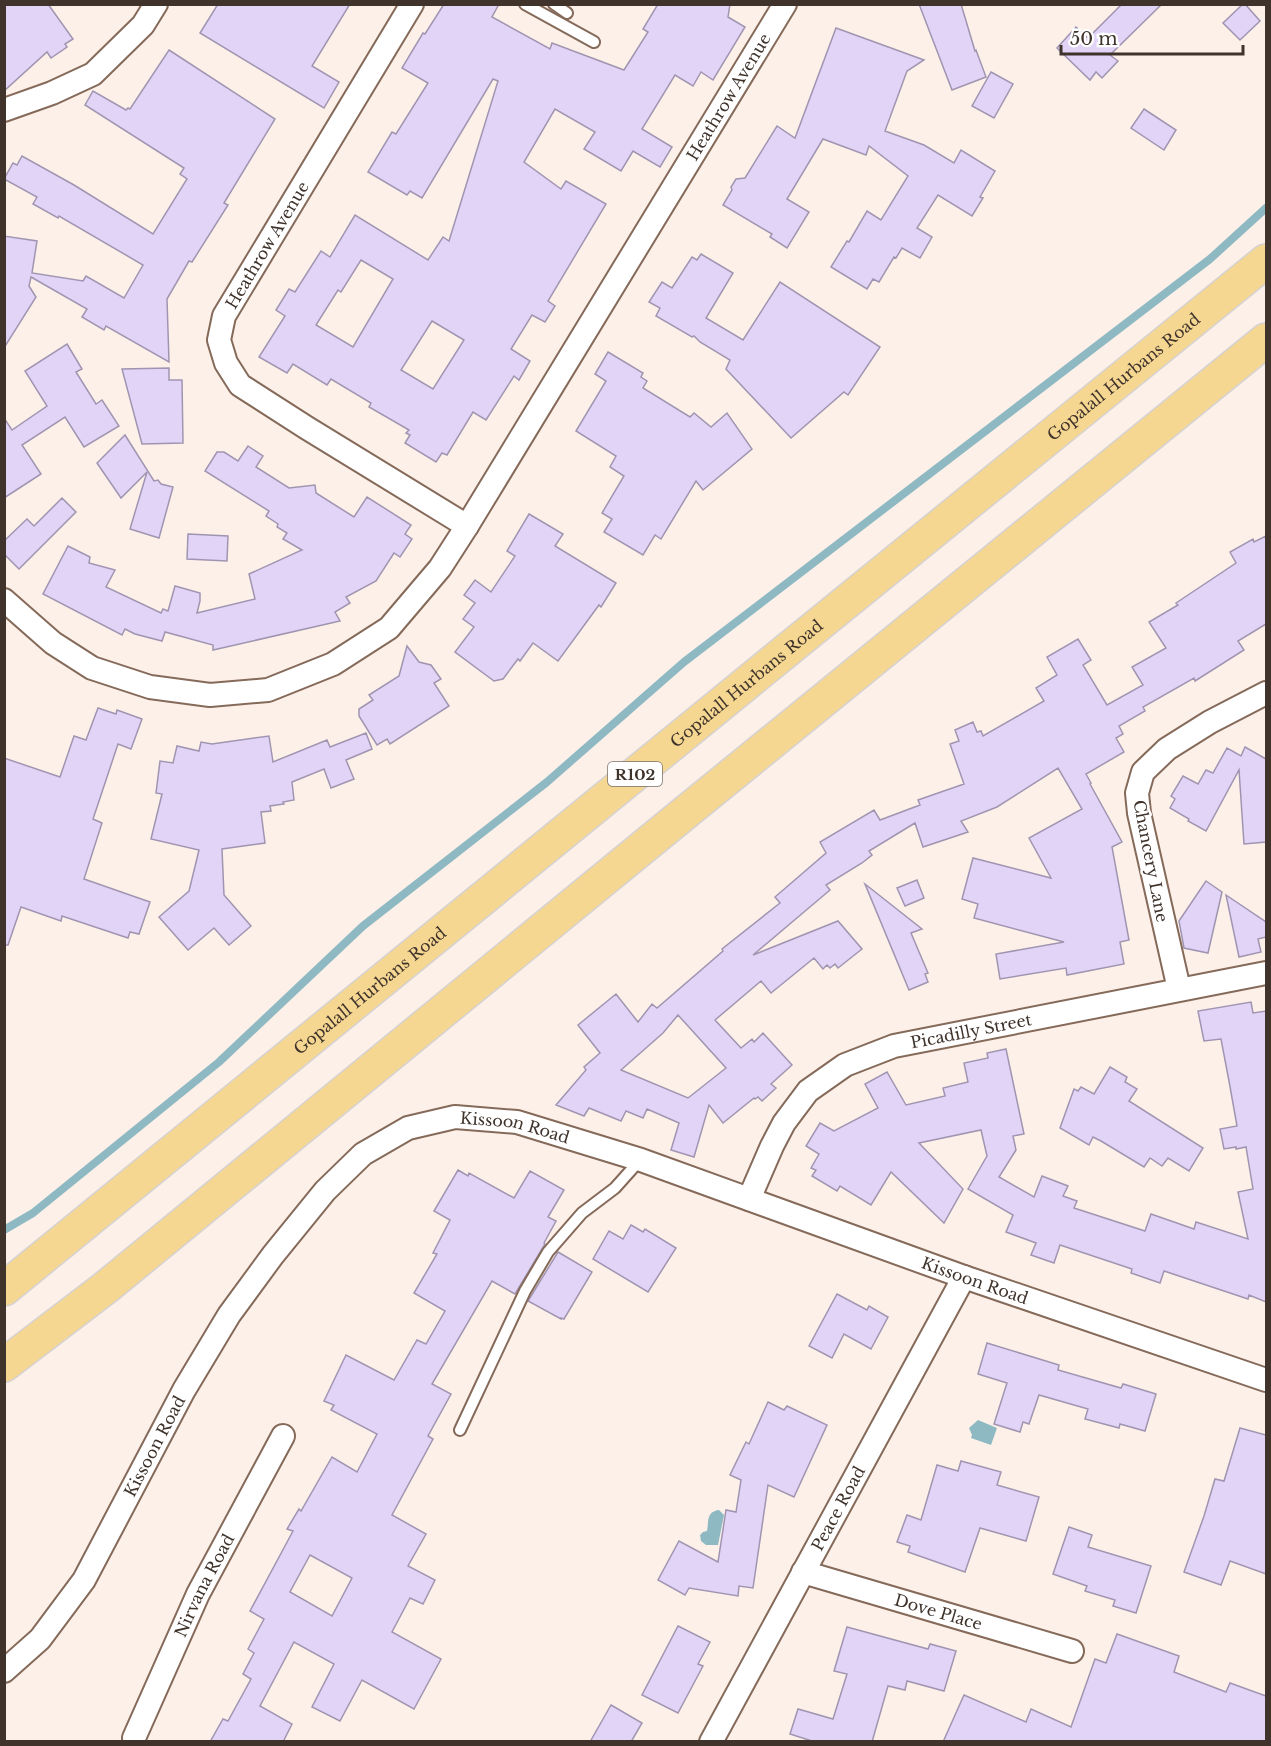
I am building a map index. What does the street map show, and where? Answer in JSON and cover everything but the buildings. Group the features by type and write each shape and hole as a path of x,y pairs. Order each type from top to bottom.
{"main road":[{"name":"Gopalall Hurbans Road","path":"4,1289 1266,261"},
{"path":"6,1364 105,1288 1266,340"}],"street":[{"path":"4,110 52,93 93,74 143,26 156,4"},
{"name":"Heathrow Avenue","path":"412,4 224,316 219,340 226,363 240,385 467,526"},
{"name":"Heathrow Avenue","path":"4,600 53,643 92,668 150,687 210,695 268,690 333,664 389,628 440,568 467,526 785,4"},
{"name":"Chancery Lane","path":"1179,989 1139,813 1137,793 1143,772 1167,749 1210,722 1266,693"},
{"name":"Picadilly Street","path":"749,1199 784,1123 808,1091 845,1065 894,1046 1266,973"},
{"name":"Kissoon Road","path":"4,1671 40,1639 84,1580 184,1390 229,1315 273,1255 325,1191 363,1154 408,1128 455,1117 517,1122 641,1160 964,1277 1266,1380"},
{"name":"Peace Road","path":"711,1742 964,1277"},
{"name":"Nirvana Road","path":"135,1740 198,1594 283,1436"},
{"name":"Dove Place","path":"803,1572 1072,1651"}],"lane":[{"path":"525,4 594,42"},
{"path":"554,4 567,13"},
{"path":"460,1430 525,1291 548,1252 582,1213 615,1188 641,1160"}],"water":[{"path":"978,1420 997,1428 991,1445 971,1438 969,1428"},
{"path":"719,1510 724,1515 718,1545 706,1545 701,1541 700,1535 707,1531 710,1515"}],"waterway":[{"path":"4,1230 33,1213 219,1062 363,926 547,782 684,662 1210,259 1266,208"}]}
